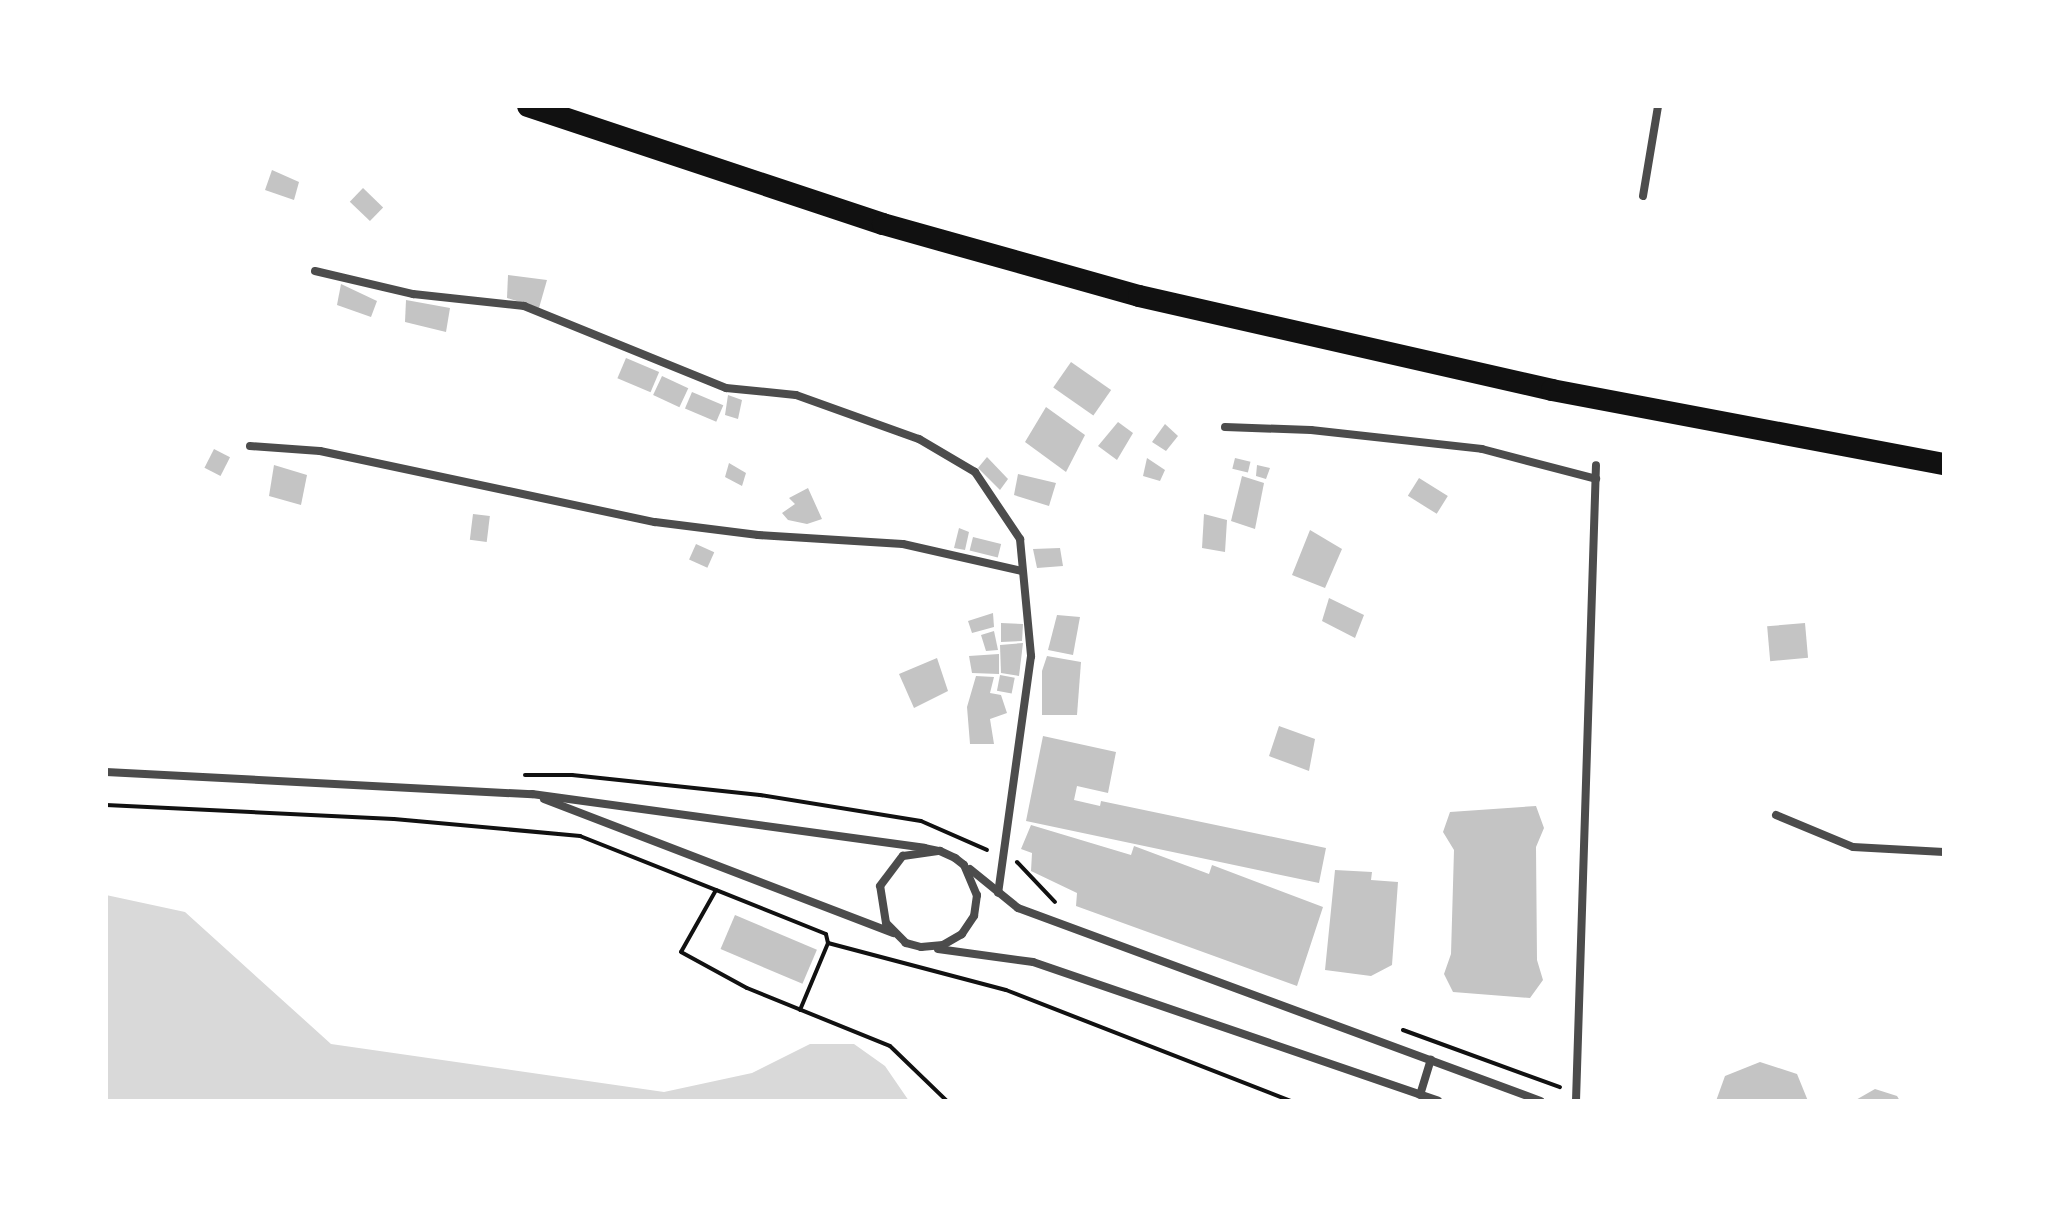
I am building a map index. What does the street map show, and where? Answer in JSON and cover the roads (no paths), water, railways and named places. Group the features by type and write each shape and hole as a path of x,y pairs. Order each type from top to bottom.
{"highway":[{"path":"528,106 883,224 1139,296 1552,390 1944,464"}],"street":[{"path":"1643,196 1658,106"},
{"path":"315,271 413,294 524,306 726,388 796,395 919,439 975,472 1020,539 1031,656 998,893"},
{"path":"1225,427 1311,430 1482,449 1596,479"},
{"path":"250,446 320,451 655,522 758,535 903,544 1022,571"},
{"path":"1576,1101 1596,465"},
{"path":"106,772 532,794 940,851 955,858 1018,908 1541,1101"},
{"path":"532,794 894,933 921,947 1033,962 1438,1101"},
{"path":"1776,815 1853,847 1944,852"},
{"path":"894,933 879,899 885,874 915,851 940,851"},
{"path":"921,947 953,941 974,916 975,884 955,858"},
{"path":"1420,1095 1431,1060"}]}
